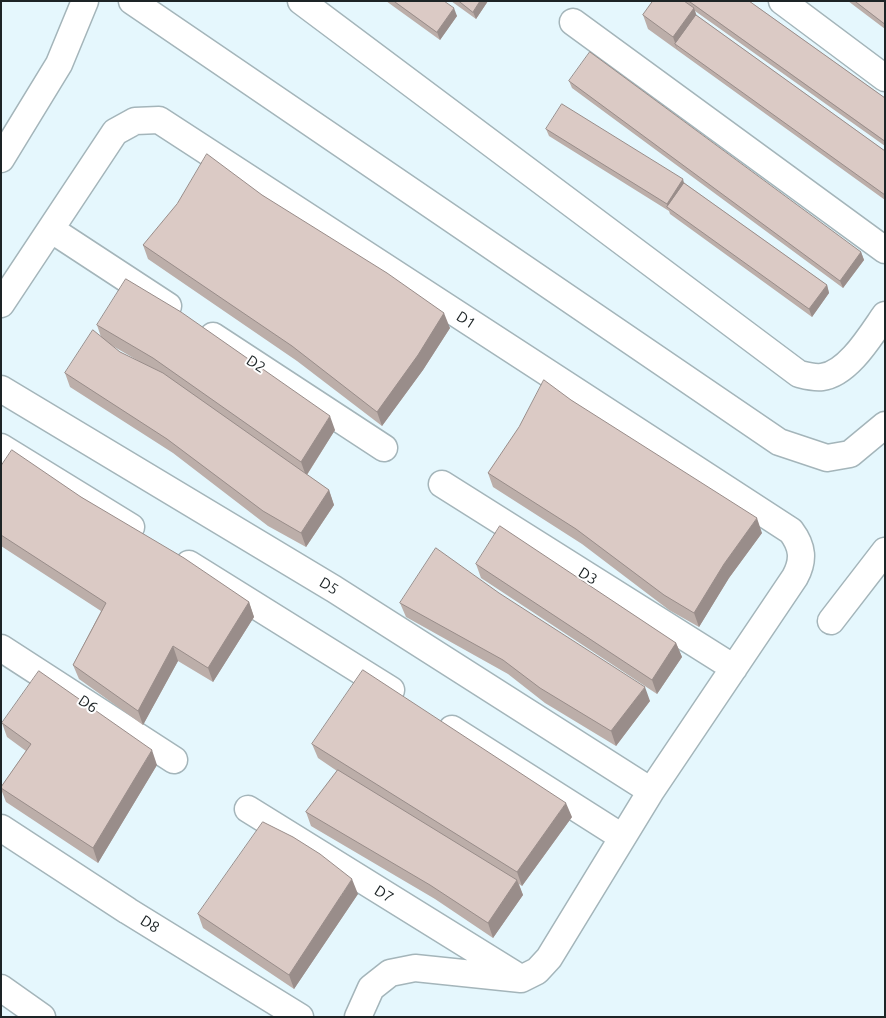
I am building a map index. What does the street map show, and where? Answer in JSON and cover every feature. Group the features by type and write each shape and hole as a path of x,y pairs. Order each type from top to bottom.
{"street":[{"path":"1,159 59,64 85,1"},
{"path":"132,1 779,442 827,458 850,454 885,424"},
{"path":"300,1 799,374 813,377 832,375 855,356 885,315"},
{"path":"782,1 885,78"},
{"path":"573,22 885,250"},
{"name":"D1","path":"52,230 116,132 135,121 159,120 791,531 799,542 802,553 801,566 734,668"},
{"path":"1,304 52,230"},
{"name":"D2","path":"52,230 384,448"},
{"name":"D5","path":"1,389 334,589 651,791"},
{"path":"1,447 622,837"},
{"name":"D3","path":"442,484 734,668"},
{"path":"831,621 885,551"},
{"name":"D6","path":"1,648 174,760"},
{"path":"358,1017 371,988 390,973 415,968 520,979 537,971 549,958 651,791 734,668"},
{"name":"D7","path":"248,809 520,979"},
{"name":"D8","path":"1,828 128,911 300,1017"},
{"path":"1,988 42,1017"}],"building":[{"path":"394,1 444,1 454,8 437,32"},
{"path":"459,1 480,1 473,12"},
{"path":"653,1 684,1 694,8 673,37 643,15"},
{"path":"689,1 749,1 885,98 885,141"},
{"path":"855,1 885,1 885,24"},
{"path":"696,15 885,151 885,195 675,44"},
{"path":"590,52 861,252 840,281 569,81"},
{"path":"562,104 683,179 667,204 546,129"},
{"path":"207,154 262,195 387,273 444,313 418,355 377,412 292,346 143,245 177,204"},
{"path":"684,183 827,285 809,309 667,207"},
{"path":"126,279 181,312 330,416 301,462 153,358 97,325"},
{"path":"93,330 120,352 163,373 329,490 301,533 263,511 167,439 65,373"},
{"path":"544,380 571,400 757,518 724,564 694,613 664,595 576,529 488,473 519,427"},
{"path":"12,450 81,497 184,558 249,602 208,668 173,646 138,711 73,665 106,603 1,535 1,466"},
{"path":"500,526 676,643 652,680 476,564"},
{"path":"436,548 499,593 645,687 611,731 540,688 503,660 400,603"},
{"path":"363,670 566,803 517,872 312,744"},
{"path":"39,671 152,750 93,848 1,788 31,744 2,723"},
{"path":"338,770 517,880 488,923 430,885 306,812"},
{"path":"263,822 293,837 320,854 352,879 289,975 198,914"}]}
